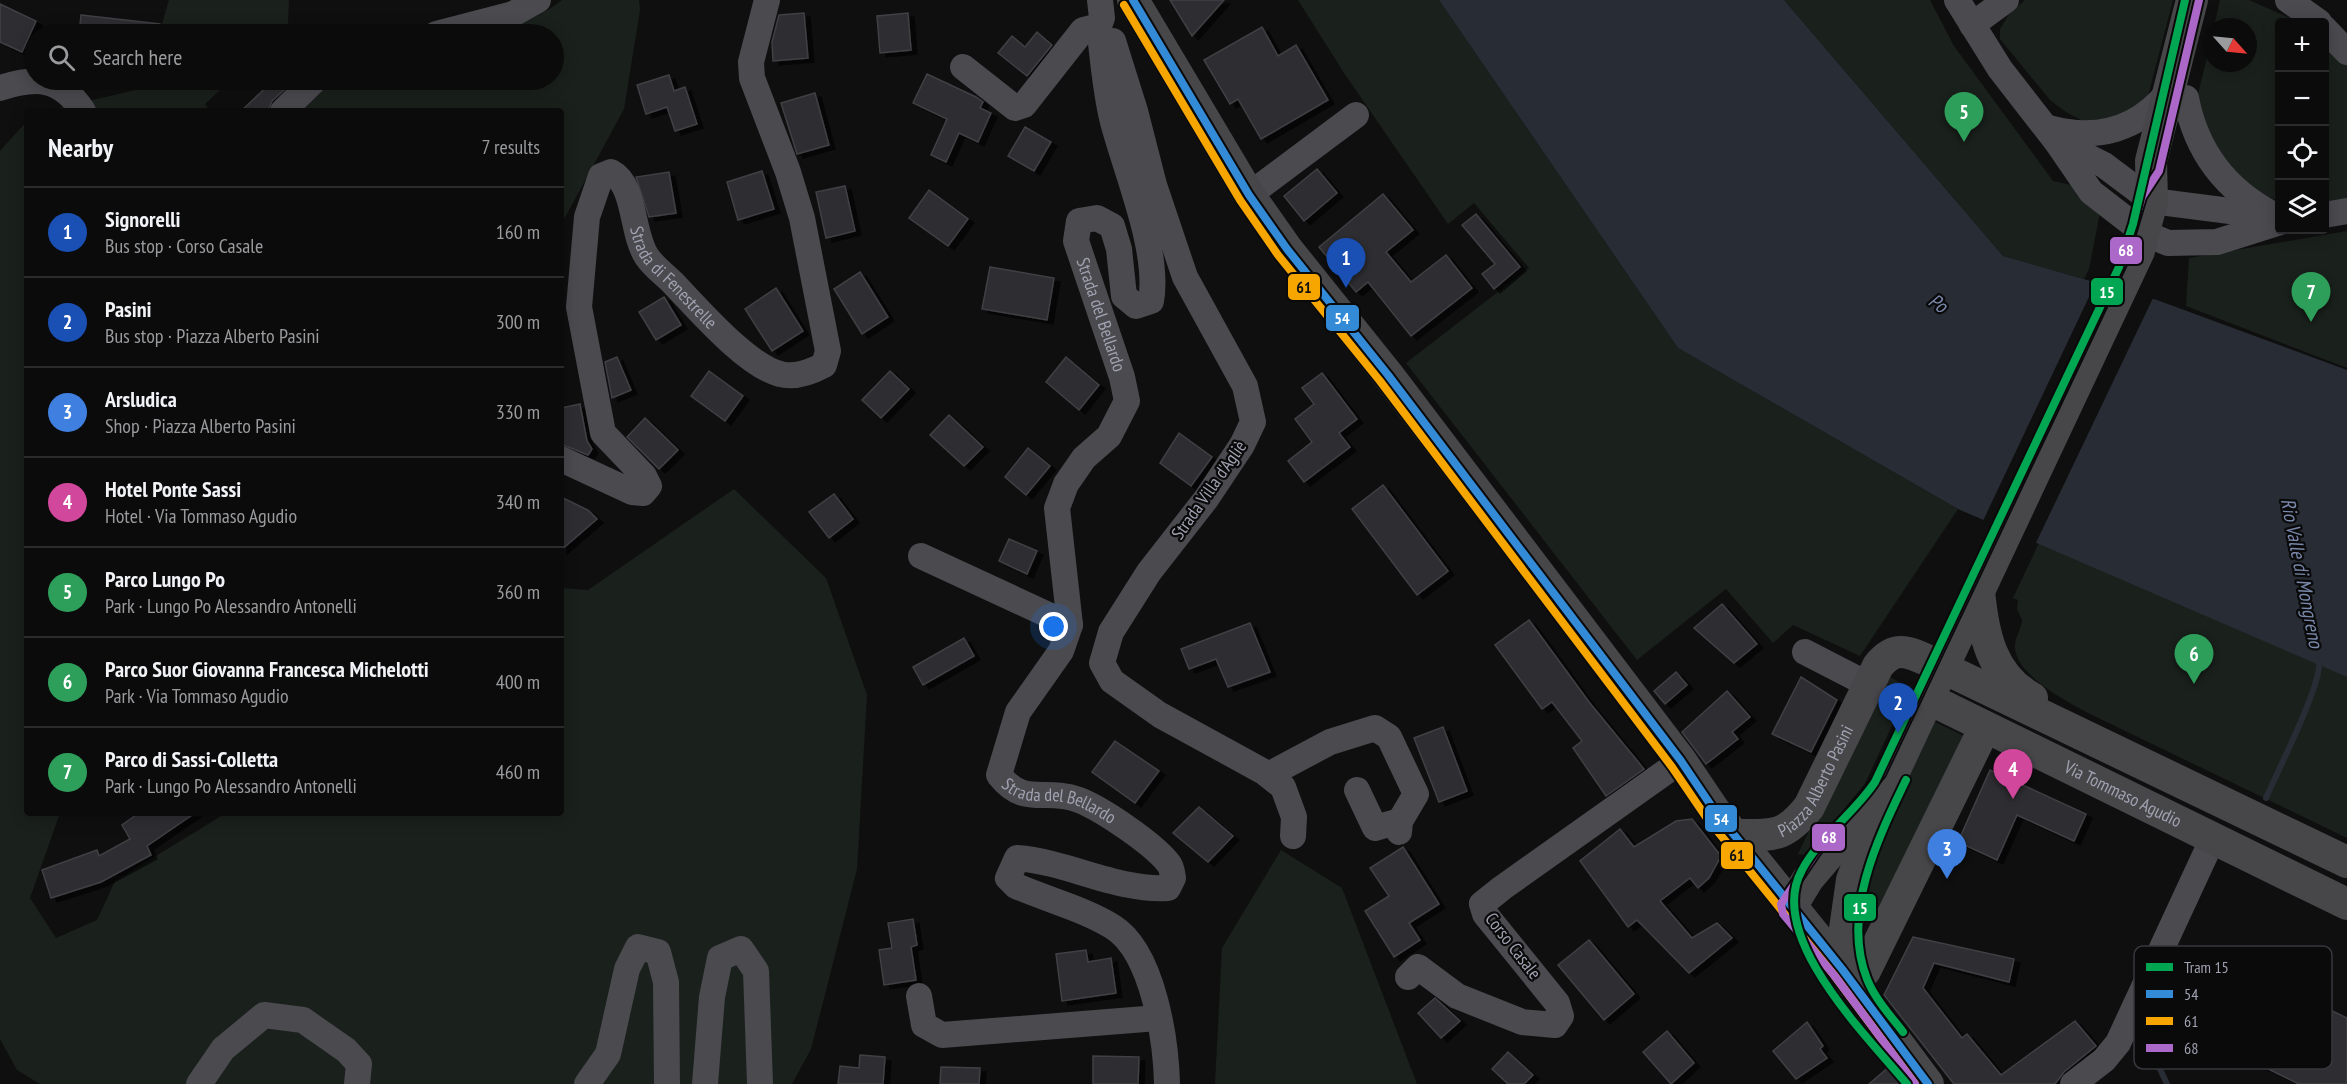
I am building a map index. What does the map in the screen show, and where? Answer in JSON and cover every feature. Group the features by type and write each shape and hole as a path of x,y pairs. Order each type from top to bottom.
{"main road":[{"path":"1133,0 1249,195 1287,249 1388,375 1736,835 1847,976 1928,1084"},
{"path":"1847,976 1842,943 1850,892 1890,780 2130,272 2152,201 2169,175 2177,95 2192,0"},
{"path":"2177,95 2210,0"},
{"path":"1981,587 1982,619 1994,661 2013,687 2088,726 2132,760"},
{"name":"Via Tommaso Agudio","path":"1869,686 1886,656 1896,651 1908,651 2347,862"},
{"name":"Piazza Alberto Pasini","path":"1736,835 1763,835 1794,826 1809,807 1869,686"},
{"name":"Via Tommaso Agudio","path":"1929,699 2347,904"},
{"path":"1847,976 1865,971 1985,727"},
{"path":"1791,907 1808,879 1852,829 1890,780"},
{"path":"1791,907 1846,873 1859,862"}],"street":[{"path":"474,24 513,14 538,0"},
{"name":"Strada di Fenestrelle","path":"564,460 633,492 643,493 649,486 645,476 603,433 579,307 587,217 601,176 611,172 622,177 638,235 647,257 744,353 777,374 791,376 813,371 824,365 828,351 802,218 789,172 752,78 751,62 767,0"},
{"path":"1957,0 2000,69 2091,192 2144,232 2168,243 2217,242 2275,222"},
{"path":"1972,25 2006,0"},
{"path":"2288,0 2313,18"},
{"path":"963,67 1015,108 1024,105 1083,30 1100,15"},
{"name":"Strada del Bellardo","path":"1100,15 1112,120 1138,208 1155,280 1151,301 1136,306 1124,296 1119,249 1112,225 1097,218 1079,221 1076,241 1122,377 1127,401 1109,436 1084,459 1066,484 1056,508 1070,625 1061,651 1018,712 999,775 1010,789 1022,795 1051,794 1079,800 1125,826 1170,865 1173,878 1168,888 1149,889 1044,860 1017,858 1008,878 1016,886 1080,910 1115,928 1132,945 1145,969 1158,1018 1167,1084"},
{"name":"Strada Villa d'Agliè","path":"1100,15 1109,30 1135,111 1154,185 1185,277 1245,386 1252,422 1242,445 1206,499 1149,572 1111,632 1102,663 1112,681 1160,715 1268,775 1283,787 1294,817 1293,836"},
{"path":"2329,32 2347,52"},
{"path":"0,88 24,80"},
{"path":"66,90 71,93 81,108"},
{"path":"286,108 305,90"},
{"path":"2050,134 2084,135 2110,132 2145,115 2177,95 2209,161 2238,191 2275,219"},
{"path":"1249,195 1356,115"},
{"path":"2050,134 2104,165 2152,201 2230,211 2275,221"},
{"path":"2329,214 2347,211"},
{"path":"921,556 1070,625"},
{"path":"1805,652 1869,686"},
{"path":"1268,775 1330,742 1375,728 1389,737 1416,794 1399,826 1375,828 1357,790"},
{"name":"Corso Casale","path":"1408,977 1418,967 1457,996 1522,1022 1555,1025 1561,1016 1557,1004 1485,914 1482,904 1681,761"},
{"path":"2163,946 2213,838"},
{"path":"587,1084 608,1054 627,969 638,947 658,952 666,982 667,1084"},
{"path":"705,1084 712,997 720,958 741,949 756,971 760,1084"},
{"path":"919,996 924,1025 942,1035 1158,1018"},
{"path":"2073,1084 2104,1060 2118,1043 2134,1008"},
{"path":"199,1084 223,1049 264,1015 303,1020 346,1050 359,1065 357,1084"}],"shaded area":[{"path":"169,0 289,0 287,24 162,24"},
{"path":"562,0 639,0 640,10 624,109 564,219 564,108 304,108 324,90 564,90 564,24 515,24 553,7"},
{"path":"1298,0 1439,0 1678,348 1958,509 1860,656 1793,625 1773,643 1726,589 1637,660 1406,363 1529,268 1474,203 1448,224 1344,73"},
{"path":"1784,0 1930,0 1954,46 2053,181 2076,186 2102,202 2089,269 2084,279 2003,256"},
{"path":"2025,0 2173,0 2148,96 2124,118 2083,121 2050,100 2000,39 2000,29 2009,14"},
{"path":"2220,0 2249,0 2290,18 2275,18 2275,200 2248,186 2225,169 2195,107 2203,72 2257,72 2257,18 2216,18"},
{"path":"2329,45 2347,64 2347,201 2329,205"},
{"path":"135,90 220,90 205,104 208,108 58,108"},
{"path":"24,124 24,816 59,816 30,898 56,938 97,920 115,881 221,816 564,816 564,588 588,590 734,489 826,578 867,695 857,869 811,1049 792,1084 40,1084 17,1070 0,1039 0,151"},
{"path":"2347,231 2347,368 2186,306 2189,258"},
{"path":"2046,528 2347,644 2347,838 2088,713 2056,695 2033,678 2018,658 2015,648 2022,620 2017,609 2018,600 2013,598"},
{"path":"1885,675 1910,687 1860,794 1803,855 1798,854"},
{"path":"1935,722 1966,737 1882,909 1870,913 1865,911 1866,887 1879,839"},
{"path":"1281,850 1342,888 1417,1084 1215,1084 1222,948"}],"water":[{"name":"Po","path":"1439,0 1784,0 2003,256 2157,300 2347,370 2347,677 1958,509 1678,348"}],"pier":[{"path":"2097,280 2154,296 2034,547 1982,523"}],"building":[{"path":"1170,0 1224,0 1192,36"},
{"path":"0,4 36,21 35,24 24,24 22,52 0,42"},
{"path":"804,13 808,58 773,61 772,42 779,15"},
{"path":"908,13 911,50 880,53 877,16"},
{"path":"81,15 160,24 80,24"},
{"path":"1262,27 1278,56 1296,45 1328,100 1261,139 1238,99 1230,104 1204,60"},
{"path":"1037,32 1052,45 1027,76 998,53 1012,36 1025,47"},
{"path":"927,74 976,97 983,102 980,108 991,113 978,142 959,133 946,162 931,155 947,119 913,103"},
{"path":"669,75 674,91 685,87 697,124 675,131 667,107 646,114 637,85"},
{"path":"263,90 284,90 272,101 269,108 244,108"},
{"path":"815,93 829,145 797,154 781,103"},
{"path":"1025,127 1051,142 1034,171 1008,156"},
{"path":"1317,169 1337,193 1304,221 1284,196"},
{"path":"762,171 774,209 738,220 727,182"},
{"path":"669,172 676,213 649,217 636,177"},
{"path":"845,186 855,231 826,238 816,192"},
{"path":"929,190 968,219 948,246 909,218"},
{"path":"1383,194 1413,230 1386,252 1411,282 1446,255 1472,288 1411,336 1368,282 1356,292 1319,247"},
{"path":"1476,214 1520,267 1494,289 1482,274 1495,264 1462,225"},
{"path":"990,267 1054,278 1047,320 982,309"},
{"path":"860,272 888,317 862,334 834,289"},
{"path":"776,288 803,331 772,351 745,309"},
{"path":"664,297 681,325 656,340 639,312"},
{"path":"617,357 631,390 612,398 605,362"},
{"path":"1066,357 1099,385 1079,410 1046,382"},
{"path":"709,371 743,396 725,421 691,396"},
{"path":"890,371 909,389 881,418 862,400"},
{"path":"1322,373 1357,419 1339,433 1350,447 1304,482 1288,461 1312,442 1295,419 1314,404 1302,388"},
{"path":"580,404 587,441 592,449 588,455 564,445 564,407"},
{"path":"949,415 983,447 964,466 930,435"},
{"path":"645,418 678,450 659,469 627,437"},
{"path":"1179,433 1212,457 1191,486 1160,463"},
{"path":"1028,448 1050,466 1026,495 1005,477"},
{"path":"1383,485 1448,571 1417,595 1352,509"},
{"path":"834,494 853,519 829,538 809,512"},
{"path":"564,498 588,510 597,519 564,547"},
{"path":"1009,539 1037,551 1027,574 999,561"},
{"path":"1722,604 1757,644 1734,663 1694,628"},
{"path":"1529,620 1589,702 1644,769 1606,796 1573,748 1582,741 1552,702 1542,709 1495,645"},
{"path":"1250,623 1270,672 1228,687 1216,659 1189,669 1181,649"},
{"path":"964,638 974,656 923,685 913,667"},
{"path":"1676,672 1687,685 1665,704 1654,691"},
{"path":"1801,677 1837,700 1811,752 1772,734"},
{"path":"1727,691 1750,717 1732,732 1738,739 1706,764 1682,732"},
{"path":"1443,727 1467,791 1439,802 1414,738"},
{"path":"1115,741 1159,771 1135,803 1092,772"},
{"path":"1990,770 2086,814 2074,841 2017,815 1997,860 1958,842"},
{"path":"1199,807 1233,836 1208,862 1173,833"},
{"path":"135,816 191,816 147,846 151,855 101,882 51,898 42,870 97,850 99,856 130,839 122,825"},
{"path":"1692,819 1721,856 1709,878 1698,888 1690,878 1660,901 1692,938 1717,923 1732,938 1689,973 1637,920 1628,927 1580,861 1620,829 1634,847 1676,821"},
{"path":"1403,847 1439,904 1409,923 1420,940 1394,957 1365,911 1389,896 1370,868"},
{"path":"913,919 917,945 911,947 916,980 884,985 879,950 892,948 888,923"},
{"path":"1913,937 2014,959 2009,982 1934,963 1923,988 1962,1038 1967,1034 2001,1075 2075,1021 2096,1046 2064,1072 2055,1084 1954,1084 1884,995"},
{"path":"1589,940 1634,994 1604,1020 1558,965"},
{"path":"1086,950 1088,962 1111,958 1116,993 1062,1001 1056,954"},
{"path":"1435,998 1460,1021 1441,1038 1418,1013"},
{"path":"2332,1011 2347,1018 2347,1084 2299,1084 2268,1069 2332,1069"},
{"path":"1807,1022 1823,1046 1820,1049 1827,1058 1796,1079 1773,1051"},
{"path":"1667,1031 1694,1063 1671,1084 1643,1052"},
{"path":"1508,1052 1533,1075 1524,1084 1508,1084 1492,1069"},
{"path":"860,1055 885,1057 883,1084 838,1084 840,1066 859,1068"},
{"path":"1093,1056 1139,1057 1138,1084 1093,1084"},
{"path":"1890,1066 1906,1084 1869,1084"},
{"path":"941,1067 980,1068 979,1084 940,1084"}],"waterway":[{"name":"Rio Valle di Mongreno","path":"2266,798 2307,707 2314,688 2319,660"},
{"name":"Rio Valle di Mongreno","path":"2160,1069 2167,1084"}],"tram line":[{"name":"15","path":"1907,1084 1846,1013 1826,984 1808,954 1797,925 1794,896 1802,870 1809,858 1867,794 1875,782 2119,267 2133,224 2185,0"},
{"name":"15","path":"1903,1032 1870,986 1860,954 1858,928 1866,876 1874,851 1906,780"}],"transit line":[{"name":"54","path":"1133,0 1249,195 1287,249 1388,375 1681,761 1714,810 1842,969 1928,1084"},
{"name":"68","path":"1915,1084 1834,975 1783,914 1781,904 1817,851 1881,774 2122,264 2142,197 2159,171 2199,0"},
{"name":"61","path":"1124,5 1240,200 1278,255 1380,381 1672,767 1706,817 1834,975 1915,1084"}],"place":[{"name":"Parco Lungo Po","path":"1964,142"},
{"name":"Signorelli","path":"1346,288"},
{"name":"Parco di Sassi-Colletta","path":"2311,322"},
{"name":"Parco Suor Giovanna Francesca Michelotti","path":"2194,684"},
{"name":"Pasini","path":"1898,733"},
{"name":"Hotel Ponte Sassi","path":"2013,799"},
{"name":"Arsludica","path":"1947,879"}]}
